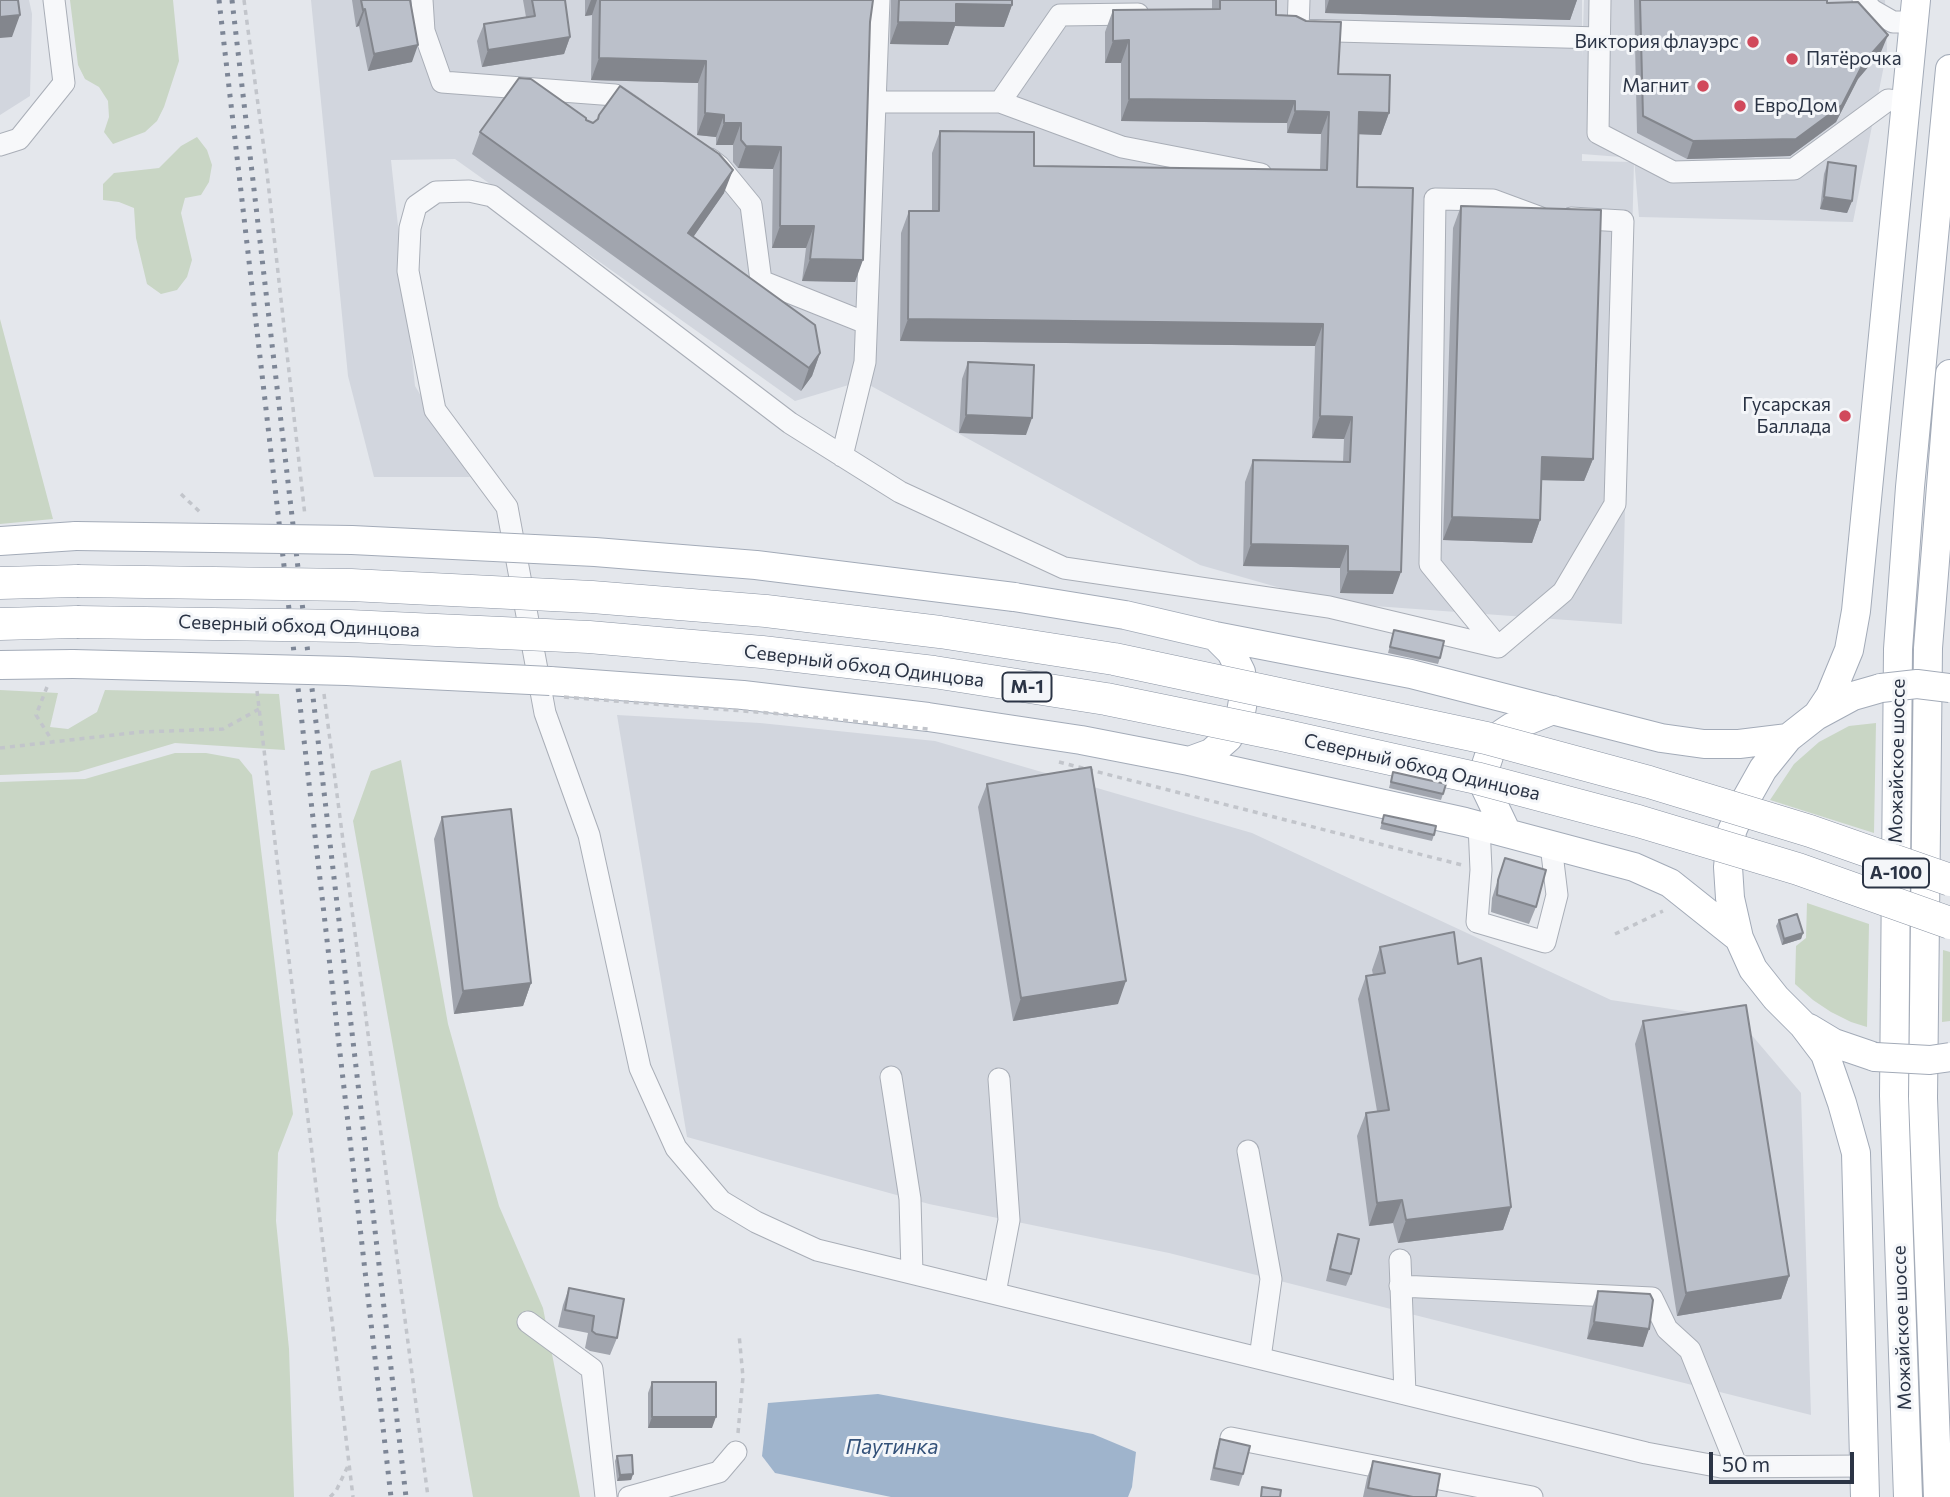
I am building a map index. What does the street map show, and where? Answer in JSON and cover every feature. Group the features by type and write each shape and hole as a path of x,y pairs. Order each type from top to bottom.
{"highway":[{"name":"Северный обход Одинцова","path":"0,583 210,581 592,597 766,611 940,632 1115,659 1486,738 1773,819 1950,880"},
{"name":"Северный обход Одинцова","path":"0,624 77,622 349,626 589,637 762,652 934,672 1106,699 1476,778 1638,821 1798,869 1950,923"}],"main road":[{"path":"1816,716 1830,696 1849,650 1856,611 1914,11"},
{"name":"Можайское шоссе","path":"1908,1497 1894,1096 1898,649 1910,487 1950,69"},
{"name":"Можайское шоссе","path":"1938,1497 1923,1057 1928,648 1950,374"},
{"path":"0,541 76,536 352,540 595,552 756,565 1014,597 1125,615 1214,636 1411,674 1661,738 1699,744 1739,744 1788,738"},
{"path":"1189,761 1211,753 1228,738 1240,718 1244,695 1241,672 1231,652 1214,636"},
{"path":"0,665 73,664 347,671 586,682 743,695 929,717 1081,740 1479,825 1634,867 1670,883 1739,938"},
{"path":"1865,1497 1856,1153 1825,1054 1804,1025 1776,998 1753,970 1739,938 1730,898 1728,867 1732,831 1745,801 1763,769 1788,738 1816,716 1853,696 1881,688 1917,684 1950,688"},
{"path":"1507,833 1486,788 1486,765 1492,747 1503,733 1512,727 1552,710"},
{"path":"1804,1025 1834,1043 1875,1057 1930,1060 1950,1057"}],"street":[{"path":"0,145 19,139 64,82 54,0"},
{"path":"422,0 424,31 442,82 615,95 650,119"},
{"path":"842,456 865,362 879,0"},
{"path":"1298,0 1298,30 1600,38"},
{"path":"1601,0 1598,133 1672,172 1794,169 1888,100 1904,102"},
{"path":"1863,0 1872,10 1893,22 1914,11"},
{"path":"1000,102 1060,15 1155,14"},
{"path":"875,102 1000,102 1122,147 1279,177"},
{"path":"696,150 719,166 751,205 761,281 866,323"},
{"path":"1498,647 1329,607 1064,568 900,492 790,423 492,196 469,191 436,192 416,206 410,228 408,271 435,410 507,507 545,713 589,835 640,1068 676,1149 721,1201 756,1222 817,1250 1646,1453 1721,1467 1864,1466"},
{"path":"1435,200 1493,200 1536,216 1623,221 1615,504 1563,592 1498,647 1430,564 1435,200"},
{"path":"1479,825 1481,870 1477,922 1545,942 1557,895 1551,845"},
{"path":"891,1077 910,1199 912,1273"},
{"path":"995,1293 1009,1220 999,1079"},
{"path":"1248,1151 1271,1279 1260,1359"},
{"path":"1400,1260 1405,1394"},
{"path":"1401,1286 1652,1298 1667,1329 1690,1350 1737,1467"},
{"path":"528,1322 592,1369 606,1497"},
{"path":"1231,1438 1532,1497"},
{"path":"629,1497 719,1472 736,1452"}],"path":[{"path":"244,0 266,164 306,523"},
{"path":"181,494 207,519"},
{"path":"256,683 353,1497"},
{"path":"48,685 36,715 52,742"},
{"path":"323,687 428,1497"},
{"path":"0,748 140,732 223,729 259,709"},
{"path":"1057,762 1481,870"},
{"path":"1615,934 1664,911"},
{"path":"736,1452 743,1377 739,1334"},
{"path":"330,1497 336,1491 348,1465"}],"shaded area":[{"path":"0,0 29,0 32,14 30,96 0,115"},
{"path":"311,0 1582,0 1582,58 1584,0 1885,0 1887,50 1853,222 1639,217 1634,158 1582,154 1582,161 1634,162 1622,624 1333,603 1200,565 862,381 795,401 455,159 391,160 415,386 470,477 374,477 348,376"},
{"path":"617,715 760,723 935,741 1252,833 1611,1000 1738,1019 1801,1093 1811,1415 1169,1253 929,1204 687,1137"}],"green space":[{"path":"70,0 173,0 179,61 164,107 157,121 145,132 113,144 104,132 109,117 108,101 99,87 85,79 78,65"},
{"path":"197,137 207,150 212,165 209,182 201,195 185,198 181,213 192,260 187,277 177,290 161,294 147,284 136,238 134,208 103,200 103,184 114,173 159,168 181,146"},
{"path":"0,319 53,519 0,524"},
{"path":"0,690 58,693 50,727 68,729 97,712 105,690 279,694 285,750 175,743 78,772 0,775"},
{"path":"1876,723 1874,833 1770,800 1794,764 1819,742 1849,726"},
{"path":"175,753 206,753 239,759 252,775 293,1114 278,1153 276,1221 289,1349 294,1497 0,1497 0,782 85,779"},
{"path":"401,760 448,1024 499,1206 543,1308 580,1497 473,1497 353,821 371,771"},
{"path":"1807,903 1869,924 1867,1027 1831,1012 1795,984 1796,946 1806,938"},
{"path":"1943,950 1950,952 1950,1021 1942,1022"}],"water":[{"name":"Паутинка","path":"878,1394 1093,1434 1136,1452 1132,1487 1128,1497 891,1497 775,1473 762,1456 768,1403"}],"building":[{"path":"0,0 18,0 20,15 0,17"},
{"path":"361,0 410,0 418,45 374,54"},
{"path":"532,0 565,0 570,37 488,50 484,24 535,16"},
{"path":"600,0 873,0 870,22 863,260 810,259 814,226 780,226 781,147 746,146 741,140 741,123 724,123 724,115 705,113 706,61 599,58"},
{"path":"899,0 1012,0 1012,5 956,4 956,23 898,22"},
{"path":"1220,0 1276,0 1276,15 1296,16 1306,21 1341,22 1338,74 1390,75 1389,113 1359,112 1357,187 1413,188 1401,572 1348,571 1348,546 1251,544 1253,460 1350,462 1352,417 1320,416 1323,324 908,319 909,211 939,211 940,131 1034,132 1034,166 1327,170 1329,112 1295,111 1295,101 1129,99 1129,40 1113,41 1113,10 1220,9"},
{"name":"ЕвроДом","path":"1640,0 1858,2 1888,35 1864,62 1842,105 1796,139 1693,141 1643,116"},
{"path":"519,78 531,79 593,123 620,86 719,154 733,170 688,233 815,325 820,353 809,368 480,132"},
{"path":"1828,162 1856,166 1852,201 1824,197"},
{"path":"1461,206 1601,210 1593,459 1542,457 1540,520 1452,517"},
{"path":"968,362 1034,365 1032,418 966,415"},
{"path":"1394,630 1444,641 1440,658 1390,647"},
{"path":"1091,767 1126,981 1021,998 987,784"},
{"path":"1393,772 1446,784 1443,794 1391,782"},
{"path":"511,809 531,983 463,991 442,817"},
{"path":"1384,815 1436,826 1434,835 1382,823"},
{"path":"1505,858 1546,870 1536,907 1497,895 1498,880"},
{"path":"1797,914 1803,933 1784,939 1779,920"},
{"path":"1454,932 1458,964 1481,958 1511,1207 1406,1220 1402,1200 1377,1203 1366,1113 1389,1110 1366,976 1385,973 1380,947"},
{"path":"1746,1005 1789,1276 1686,1293 1643,1021"},
{"path":"1338,1234 1359,1239 1351,1274 1330,1269"},
{"path":"569,1288 624,1299 617,1338 592,1331 594,1316 565,1310"},
{"path":"1598,1291 1650,1294 1653,1300 1649,1329 1594,1322"},
{"path":"652,1382 716,1382 716,1417 652,1417"},
{"path":"1220,1439 1250,1446 1243,1474 1214,1468"},
{"path":"632,1455 633,1474 620,1475 617,1456"},
{"path":"1373,1461 1440,1474 1436,1497 1413,1497 1368,1488"},
{"path":"1262,1487 1281,1490 1280,1497 1261,1497"}],"railway":[{"path":"219,0 391,1497"},
{"path":"232,0 406,1497"}],"place":[{"name":"Виктория флауэрс","path":"1753,42"},
{"name":"Пятёрочка","path":"1792,59"},
{"name":"Магнит","path":"1703,86"},
{"name":"ЕвроДом","path":"1740,106"},
{"name":"Гусарская Баллада","path":"1845,416"}]}
